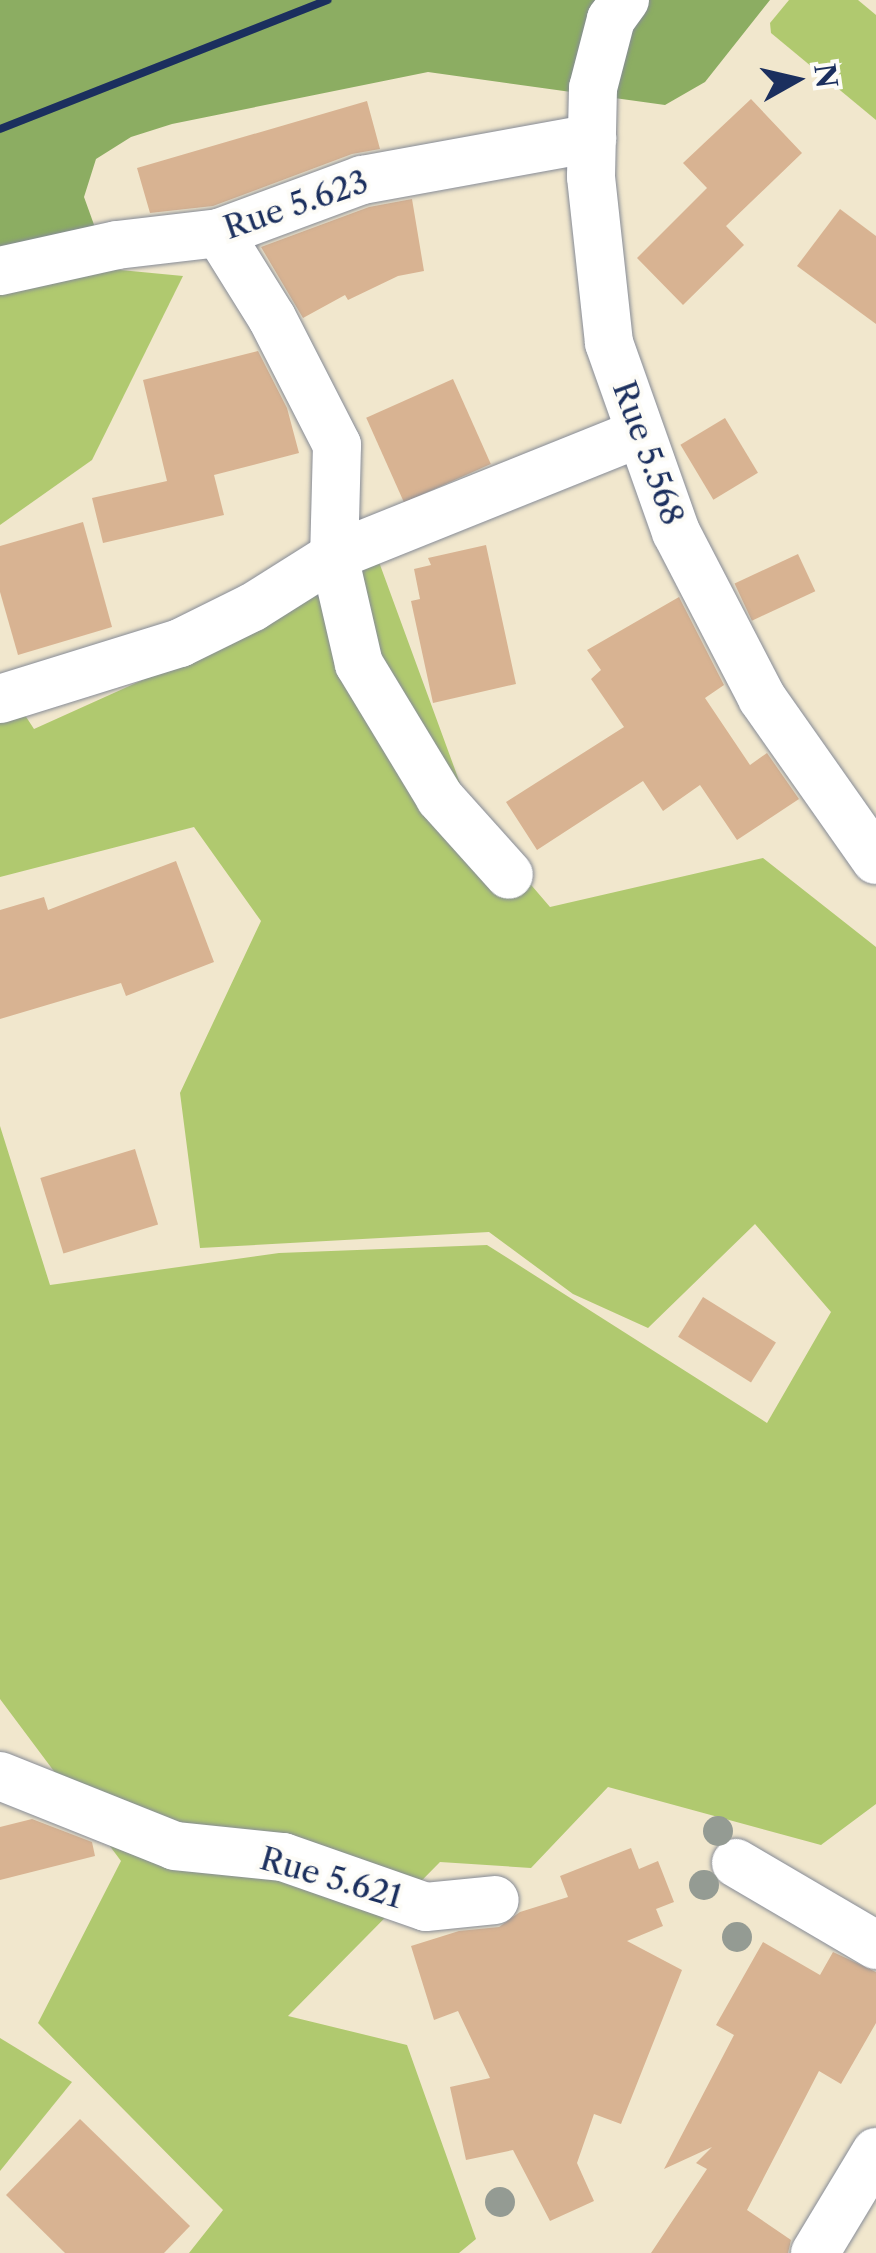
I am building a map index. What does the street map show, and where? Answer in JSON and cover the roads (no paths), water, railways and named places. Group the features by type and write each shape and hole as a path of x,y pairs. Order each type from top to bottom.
{"street":[{"name":"Rue 5.568","path":"625,0 611,18 593,88 590,177 609,343 676,532 762,698 876,860"},
{"name":"Rue 5.623","path":"0,271 116,245 219,233 362,180 592,138"},
{"path":"219,233 272,318 337,445 334,556 359,664 440,798 508,875"},
{"path":"0,699 180,643 253,607 334,556 640,433"},
{"name":"Rue 5.621","path":"0,1776 176,1846 283,1857 426,1907 495,1900"},
{"path":"736,1863 876,1945"},
{"path":"815,2253 876,2152"}],"railway":[{"path":"0,129 327,0"}]}
